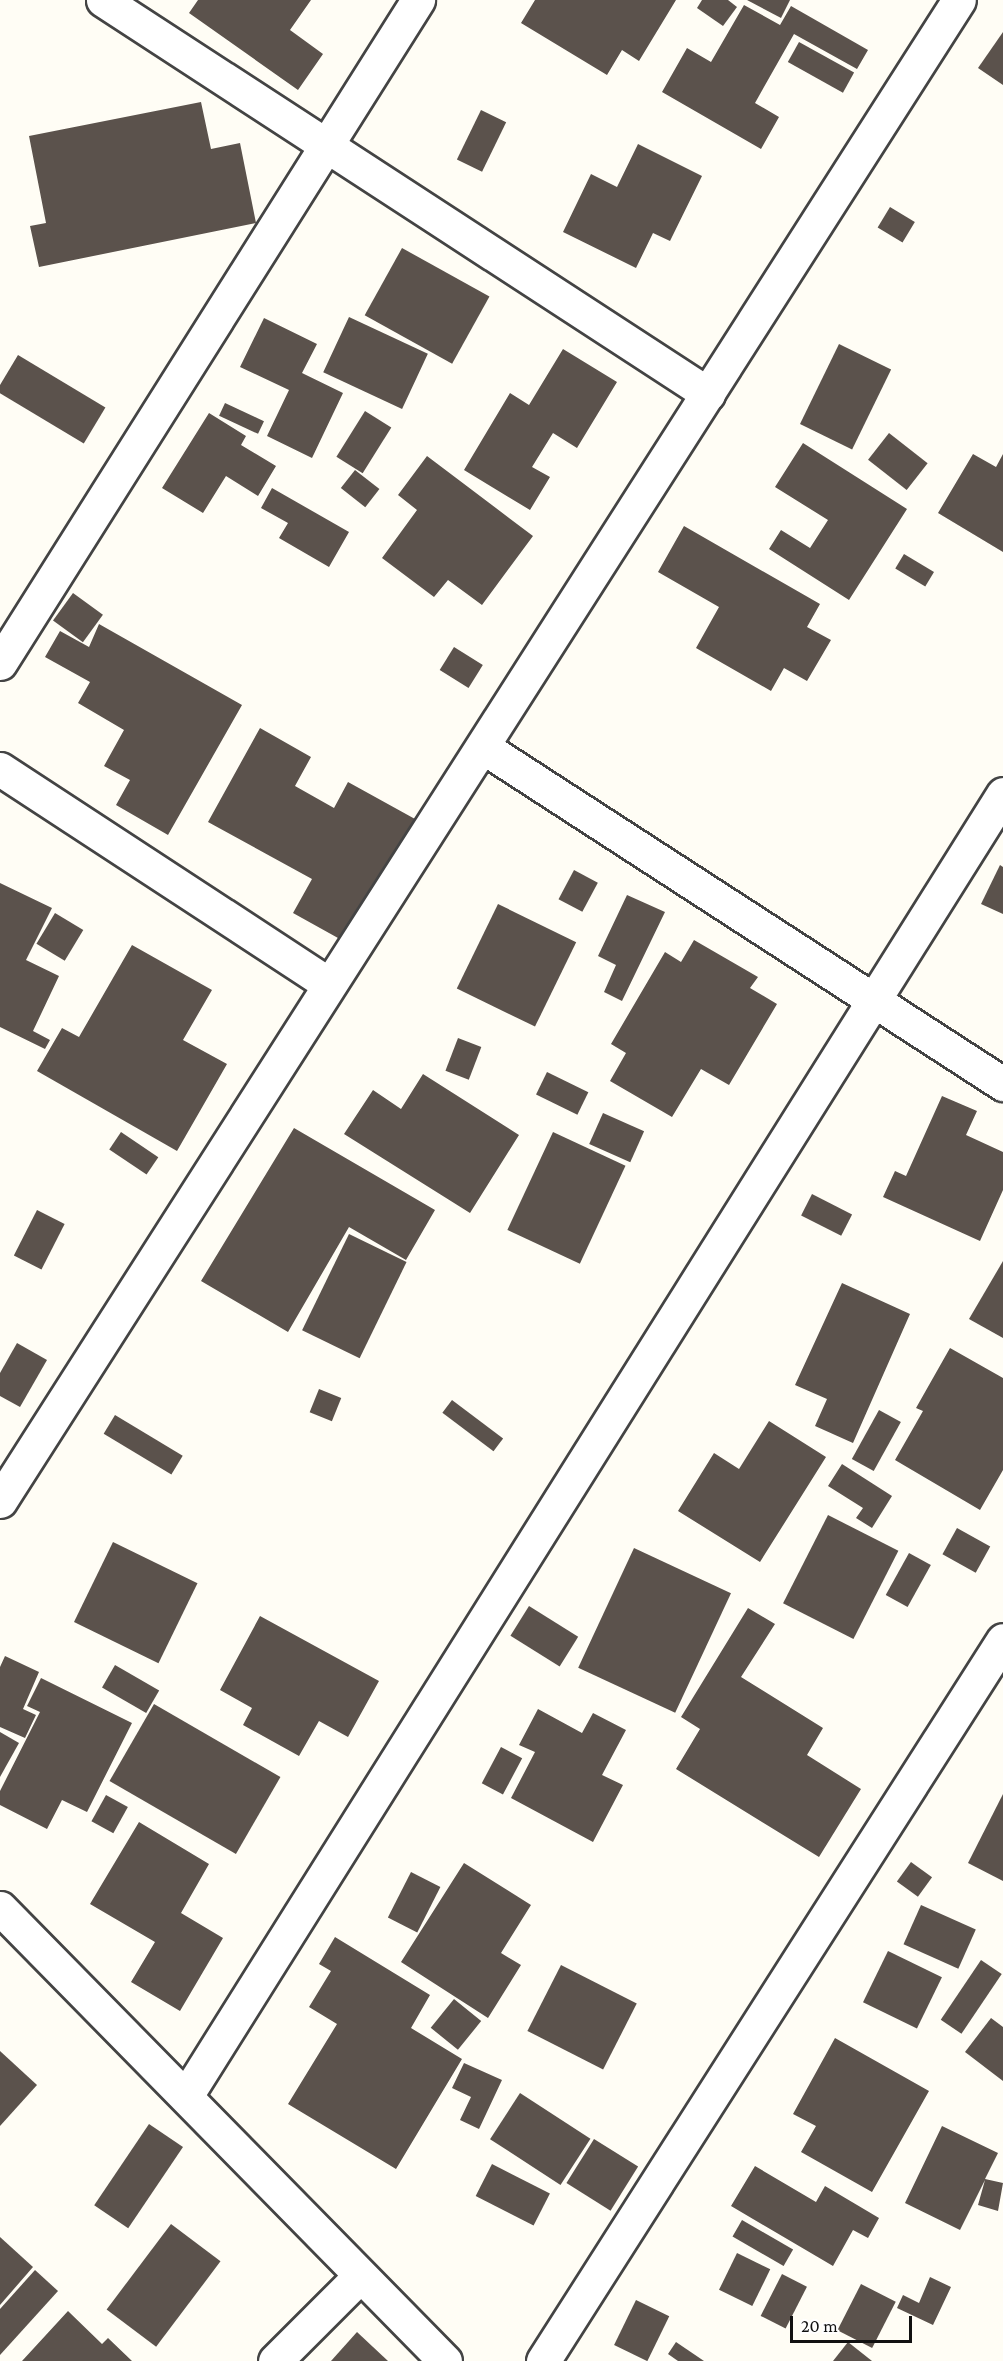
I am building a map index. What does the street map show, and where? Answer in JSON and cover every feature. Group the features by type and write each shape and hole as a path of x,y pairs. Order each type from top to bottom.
{"street":[{"path":"103,0 708,394"},
{"path":"0,663 418,0"},
{"path":"0,1501 959,0"},
{"path":"483,747 873,1002 1003,1084"},
{"path":"0,769 329,984"},
{"path":"186,2096 1003,794"},
{"path":"543,2361 1003,1640"},
{"path":"0,1908 445,2361"},
{"path":"276,2361 360,2276"}],"building":[{"path":"198,0 311,0 290,30 323,54 298,90 189,13"},
{"path":"535,0 676,0 639,61 622,50 607,75 521,23"},
{"path":"702,0 728,0 737,7 723,26 697,8"},
{"path":"747,0 790,0 781,18"},
{"path":"744,5 780,25 791,6 868,50 857,69 794,34 755,103 779,117 761,149 662,92 687,48 711,62"},
{"path":"1003,32 1003,85 978,68"},
{"path":"799,42 854,73 843,93 788,62"},
{"path":"201,102 211,149 240,143 256,223 39,267 30,226 46,223 29,136"},
{"path":"481,110 506,122 482,172 457,159"},
{"path":"638,144 702,176 670,241 653,233 636,268 563,232 591,174 617,187"},
{"path":"890,207 915,222 902,243 878,228"},
{"path":"402,248 489,296 452,364 365,315"},
{"path":"349,317 428,354 402,409 323,372"},
{"path":"264,318 317,344 302,373 343,393 312,458 267,436 289,390 240,367"},
{"path":"839,344 891,369 852,449 800,424"},
{"path":"563,349 617,382 577,448 553,433 532,467 550,477 530,510 464,470 510,393 529,405"},
{"path":"18,355 105,408 84,444 0,393 0,385"},
{"path":"225,403 264,421 258,434 219,416"},
{"path":"365,411 391,427 363,473 336,457"},
{"path":"209,413 246,436 241,445 276,466 258,496 226,476 203,513 162,488"},
{"path":"889,433 928,463 907,490 868,460"},
{"path":"803,443 907,509 849,600 769,549 781,530 810,548 828,520 775,487"},
{"path":"973,454 996,467 1003,454 1003,552 938,513"},
{"path":"427,456 533,536 482,605 448,580 434,597 382,558 417,510 398,495"},
{"path":"355,470 379,489 365,507 341,488"},
{"path":"272,488 349,532 329,567 279,538 288,523 261,508"},
{"path":"684,526 820,604 807,627 831,640 807,681 784,668 771,691 696,648 719,607 658,572"},
{"path":"904,554 934,572 925,587 895,569"},
{"path":"73,593 103,615 83,642 53,621"},
{"path":"99,624 242,705 168,835 116,805 130,780 104,766 124,730 78,703 90,682 45,657 60,631 89,647"},
{"path":"454,647 483,665 469,688 440,670"},
{"path":"260,728 311,757 295,786 334,808 348,782 415,819 347,943 293,913 312,879 208,822"},
{"path":"1000,865 1003,867 1003,914 981,904"},
{"path":"574,870 598,883 582,912 559,899"},
{"path":"0,883 52,908 26,960 59,976 33,1031 50,1040 45,1049 0,1027"},
{"path":"627,895 665,912 622,1001 604,992 616,965 598,956"},
{"path":"498,904 576,942 535,1027 457,988"},
{"path":"55,913 83,930 65,961 36,944"},
{"path":"694,940 758,977 750,988 777,1004 729,1085 701,1069 672,1117 610,1081 626,1053 611,1044 665,952 681,962"},
{"path":"132,945 212,990 183,1040 227,1064 177,1151 37,1071 62,1028 79,1037"},
{"path":"458,1038 481,1047 469,1080 445,1071"},
{"path":"547,1072 588,1092 577,1115 536,1094"},
{"path":"423,1074 519,1135 470,1213 344,1134 373,1090 401,1109"},
{"path":"942,1096 977,1111 966,1135 1003,1152 1003,1190 980,1241 883,1197 895,1171 906,1176"},
{"path":"603,1113 644,1131 630,1162 589,1144"},
{"path":"294,1128 435,1210 406,1260 349,1227 288,1332 201,1281"},
{"path":"121,1132 158,1157 147,1175 109,1149"},
{"path":"553,1132 626,1166 580,1264 507,1230"},
{"path":"812,1194 852,1214 841,1236 801,1215"},
{"path":"37,1210 65,1224 41,1270 14,1255"},
{"path":"349,1234 407,1262 360,1358 302,1330"},
{"path":"1003,1261 1003,1338 969,1319"},
{"path":"842,1283 910,1314 853,1443 815,1426 827,1399 795,1385"},
{"path":"17,1343 47,1360 20,1407 0,1396 0,1373"},
{"path":"950,1348 1003,1378 1003,1470 980,1510 895,1460 923,1411 916,1408"},
{"path":"319,1389 341,1398 332,1421 310,1412"},
{"path":"452,1400 503,1439 493,1451 442,1413"},
{"path":"879,1410 901,1422 874,1471 852,1459"},
{"path":"115,1415 183,1456 171,1475 104,1434"},
{"path":"769,1421 826,1457 760,1562 678,1511 714,1453 739,1469"},
{"path":"842,1464 892,1496 872,1528 856,1518 863,1508 828,1486"},
{"path":"828,1515 898,1551 853,1639 783,1603"},
{"path":"957,1528 990,1546 976,1573 942,1554"},
{"path":"113,1542 197,1583 158,1663 74,1622"},
{"path":"634,1548 731,1593 675,1713 578,1668"},
{"path":"909,1553 931,1565 908,1607 886,1595"},
{"path":"529,1606 578,1637 560,1666 510,1636"},
{"path":"748,1608 775,1624 741,1677 823,1728 807,1755 861,1789 819,1857 676,1769 700,1729 681,1717"},
{"path":"260,1616 379,1681 348,1737 319,1721 299,1756 243,1725 252,1708 220,1690"},
{"path":"5,1656 39,1672 23,1709 36,1715 25,1738 0,1727 0,1667"},
{"path":"115,1665 159,1690 146,1713 102,1688"},
{"path":"41,1678 132,1723 87,1812 62,1800 47,1829 0,1805 0,1791 40,1712 27,1706"},
{"path":"154,1704 280,1777 236,1854 110,1781"},
{"path":"538,1709 582,1733 593,1713 626,1730 602,1775 623,1785 593,1842 511,1798 535,1752 519,1745"},
{"path":"0,1732 19,1743 0,1777"},
{"path":"501,1747 522,1758 503,1794 482,1783"},
{"path":"1003,1794 1003,1881 968,1863"},
{"path":"106,1795 128,1807 113,1833 91,1821"},
{"path":"139,1822 209,1864 181,1913 223,1938 180,2011 131,1982 155,1942 90,1904"},
{"path":"911,1862 932,1877 918,1897 897,1881"},
{"path":"464,1863 531,1905 501,1953 521,1965 488,2018 401,1962"},
{"path":"411,1872 440,1887 417,1932 388,1917"},
{"path":"921,1905 976,1929 958,1969 904,1944"},
{"path":"335,1937 430,1995 411,2028 462,2059 396,2169 288,2104 337,2024 309,2007 331,1971 319,1964"},
{"path":"888,1951 942,1977 917,2029 863,2002"},
{"path":"981,1960 1002,1974 961,2034 941,2020"},
{"path":"561,1965 637,2004 603,2070 527,2031"},
{"path":"454,1999 481,2021 458,2050 431,2028"},
{"path":"991,2018 1003,2027 1003,2081 965,2052"},
{"path":"835,2038 929,2091 872,2192 801,2152 816,2126 793,2114"},
{"path":"0,2051 37,2085 0,2126"},
{"path":"464,2063 502,2080 479,2129 460,2120 471,2097 452,2088"},
{"path":"520,2093 590,2139 560,2185 490,2139"},
{"path":"149,2124 183,2147 128,2228 94,2205"},
{"path":"942,2126 998,2153 985,2179 1003,2183 998,2211 978,2205 985,2180 960,2230 905,2203"},
{"path":"594,2139 638,2167 611,2211 566,2183"},
{"path":"492,2164 550,2194 534,2226 476,2196"},
{"path":"755,2166 816,2202 825,2186 879,2218 868,2238 853,2230 833,2266 731,2206"},
{"path":"742,2220 793,2250 784,2266 732,2236"},
{"path":"171,2224 221,2261 156,2347 107,2309"},
{"path":"0,2237 33,2267 0,2305"},
{"path":"737,2253 770,2269 752,2306 719,2290"},
{"path":"35,2270 58,2291 0,2355 0,2309"},
{"path":"782,2274 807,2287 786,2329 761,2316"},
{"path":"930,2277 951,2287 933,2325 897,2308 903,2295 919,2303"},
{"path":"861,2284 896,2302 872,2348 837,2330"},
{"path":"636,2300 669,2316 647,2361 614,2345"},
{"path":"68,2311 102,2344 108,2338 132,2361 22,2361"},
{"path":"357,2332 388,2361 331,2361"},
{"path":"676,2342 704,2361 678,2361 668,2354"},
{"path":"848,2342 872,2361 833,2361"}]}
